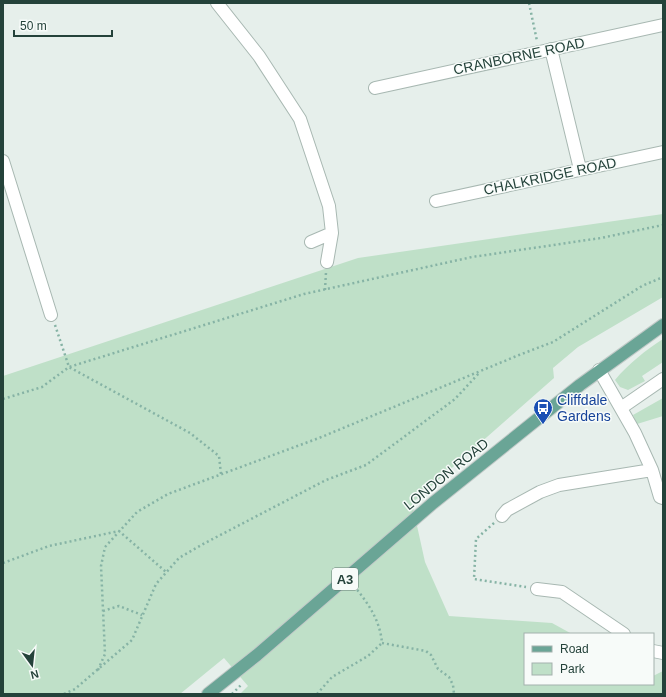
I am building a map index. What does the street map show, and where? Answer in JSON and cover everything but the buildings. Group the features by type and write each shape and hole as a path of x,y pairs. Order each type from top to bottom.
{"main road":[{"name":"LONDON ROAD","path":"208,694 257,655 433,503 599,370 663,326"},
{"name":"LONDON ROAD","path":"220,694 257,655"}],"street":[{"path":"217,3 259,56 300,119 329,206 332,233 327,262"},
{"name":"CRANBORNE ROAD","path":"375,88 663,25"},
{"path":"545,51 580,169"},
{"name":"CHALKRIDGE ROAD","path":"436,201 663,152"},
{"path":"3,161 52,315"},
{"path":"311,242 332,233"},
{"path":"599,370 635,433 652,470 660,496 663,498"},
{"path":"621,408 663,379"},
{"path":"502,516 507,510 540,492 559,485 652,470"},
{"path":"537,589 562,592 623,633"}],"path":[{"path":"529,3 545,51"},
{"path":"3,399 42,386 69,367 304,294 472,257 601,238 663,225"},
{"path":"325,290 327,262"},
{"path":"98,670 105,654 101,566 104,547 137,512 168,494 319,438 481,370 553,342 642,286 663,277"},
{"path":"52,315 69,367 190,433 219,456 221,474"},
{"path":"64,694 75,689 132,640 156,584 179,558 326,480 366,465 455,399 481,370"},
{"path":"502,516 476,539 474,579 537,589"},
{"path":"120,531 166,572"},
{"path":"3,563 49,546 120,531"},
{"path":"354,586 368,603 375,617 381,632 382,643"},
{"path":"102,611 119,606 142,615"},
{"path":"316,694 332,677 368,656 382,643"},
{"path":"382,643 426,651 431,655 438,669 449,677 453,685 454,694"}],"green space":[{"path":"663,214 663,297 578,347 553,368 554,378 412,503 425,562 449,616 552,623 570,633 524,633 524,685 654,685 654,676 663,671 663,694 240,694 248,686 224,658 180,694 3,694 3,376 358,258"},
{"path":"663,339 663,362 642,376 645,381 628,390 620,387 615,380 620,374 650,348"},
{"path":"663,398 663,416 637,424 633,415"}],"place":[{"name":"Cliffdale Gardens","path":"543,425"}]}
